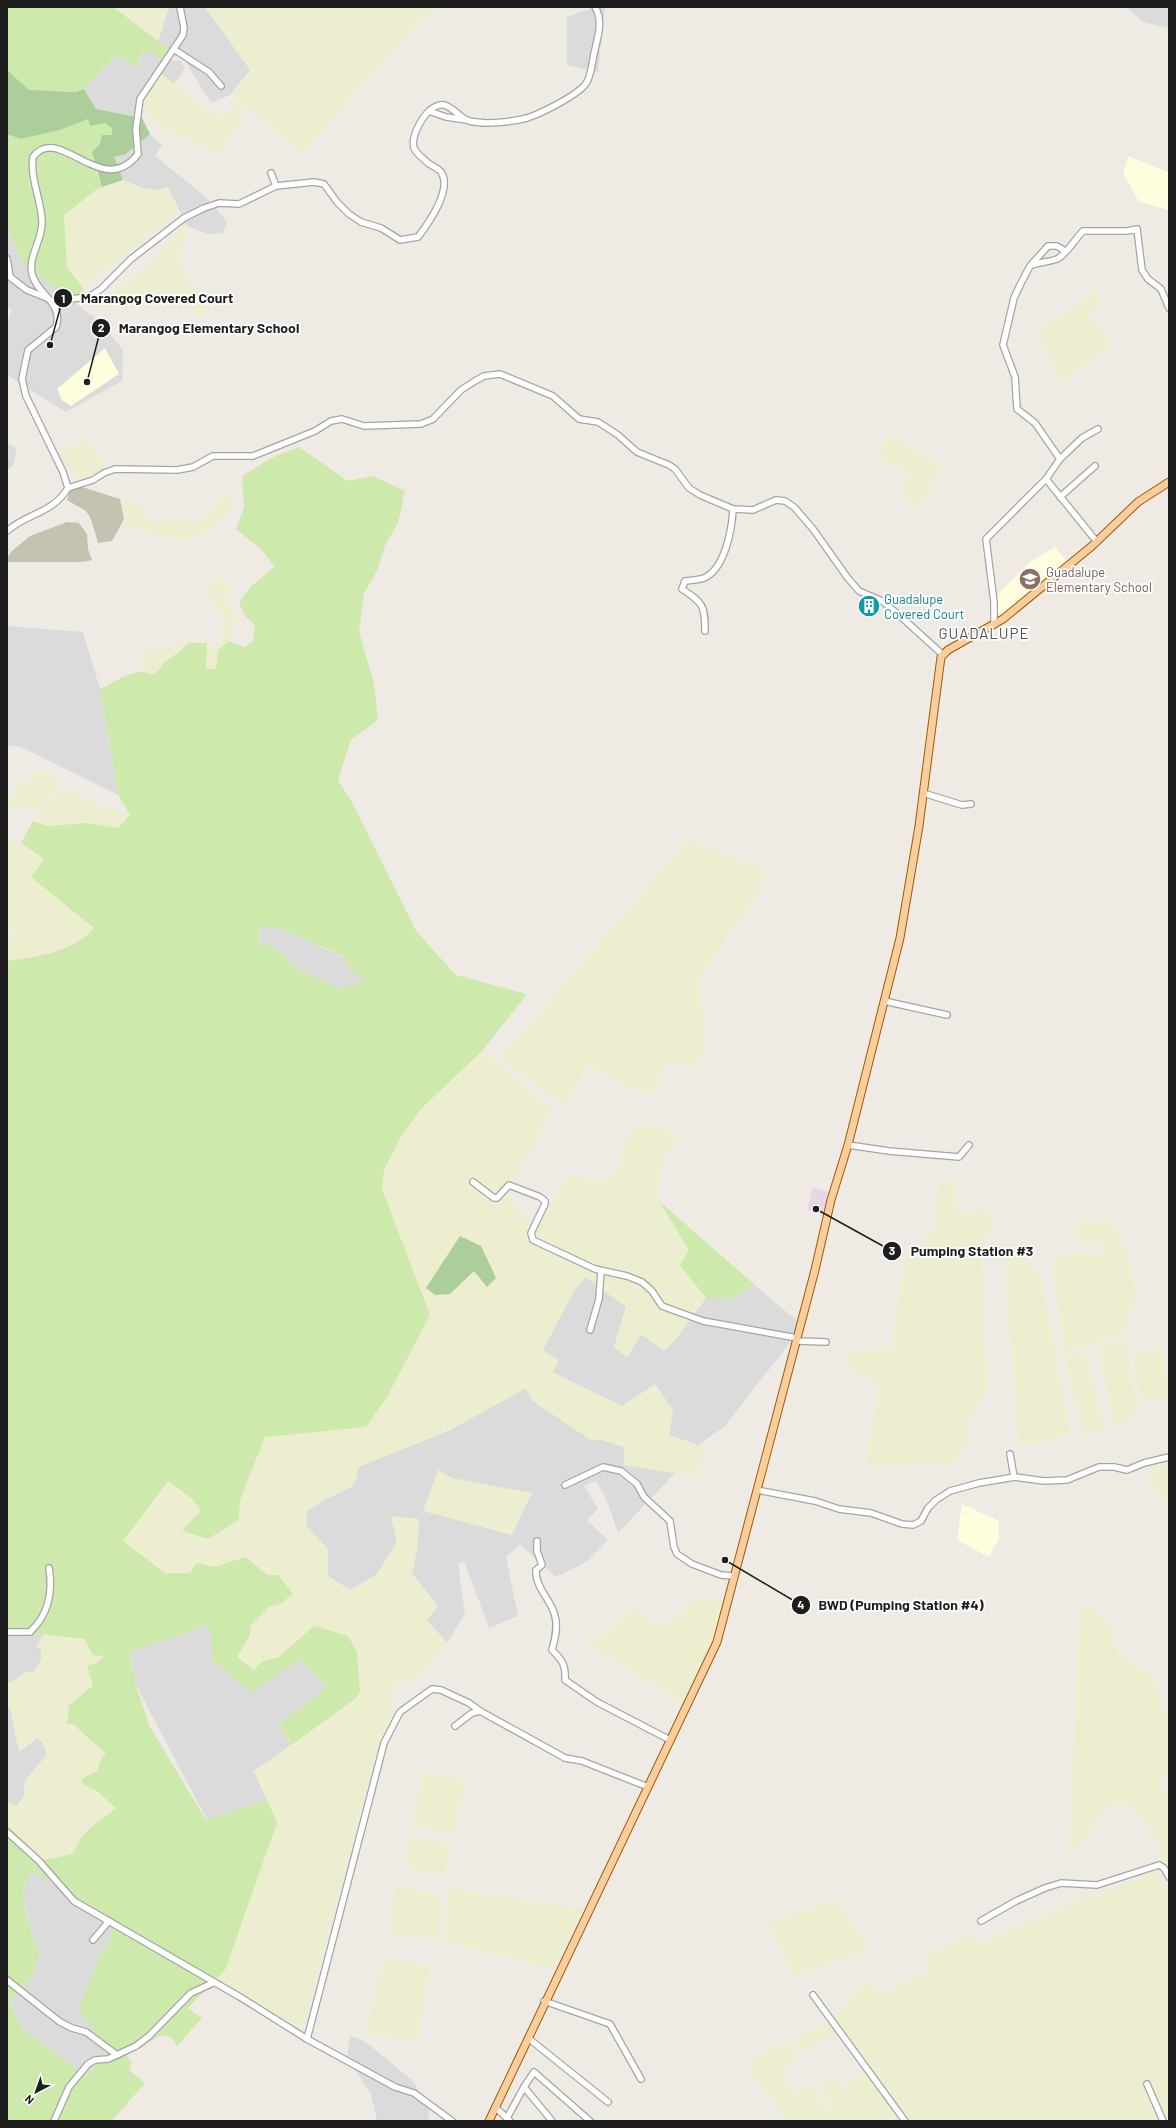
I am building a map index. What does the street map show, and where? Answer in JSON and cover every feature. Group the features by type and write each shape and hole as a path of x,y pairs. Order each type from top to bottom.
{"main road":[{"path":"489,2121 544,2001 717,1642 797,1340 831,1200 848,1145 906,905 919,826 938,670 942,654 994,625 1061,573 1097,542 1138,502 1169,482"}],"street":[{"path":"68,488 64,472 26,396 22,379 28,350 56,327 57,314 51,300 39,288 32,275 32,262 42,221 31,170 33,158 40,150 49,147 62,150 91,166 106,170 117,169 132,161 138,154 136,129 140,99 175,50 183,35 184,28 180,7"},
{"path":"428,111 446,117 486,122 527,118 554,105 579,90 586,84 597,42 600,21 596,7"},
{"path":"175,50 209,72 221,86"},
{"path":"7,259 10,277 27,290 51,300 89,297 102,289 121,267 184,218 204,208 219,203 239,204 276,186 314,182 324,184 337,202 349,214 361,222 381,228 400,240 418,237 431,221 438,205 444,182 440,172 415,150 413,143 416,131 428,111 440,105 445,105 468,120"},
{"path":"271,173 276,186"},
{"path":"1030,266 1057,259 1065,251 1070,249 1083,231 1127,231 1138,229 1142,270 1148,279 1161,289 1169,308"},
{"path":"1060,459 1035,423 1017,408 1016,377 1003,345 1014,298 1030,266 1048,246 1057,246 1065,251"},
{"path":"7,531 16,523 52,507 61,499 68,488 93,480 104,472 115,469 177,470 193,467 214,456 253,456 315,431 331,421 342,419 364,426 421,424 433,419 461,390 475,381 484,376 500,374 553,396 579,419 598,422 618,435 637,452 648,458 663,462 675,469 689,488 700,495 733,509 753,510 776,500 782,500 790,504 812,529 847,578 859,591 882,602 899,614 942,654"},
{"path":"994,625 994,602 986,539 1046,479 1060,459 1082,438 1098,429"},
{"path":"1060,497 1095,466"},
{"path":"1046,479 1097,542"},
{"path":"705,631 703,606 699,600 682,589 685,581 704,578 714,570 725,552 732,524 733,509"},
{"path":"922,793 962,805 970,804"},
{"path":"884,1001 947,1015"},
{"path":"848,1145 890,1151 959,1157 969,1145"},
{"path":"473,1182 494,1198 497,1198 509,1185 540,1197 545,1201 545,1204 531,1233 533,1240 601,1272 627,1276 642,1282 652,1291 662,1306 702,1321 797,1340 826,1342"},
{"path":"590,1330 599,1299 601,1272"},
{"path":"1010,1454 1014,1477"},
{"path":"757,1490 815,1501 839,1509 871,1513 902,1524 913,1525 921,1521 928,1508 936,1500 950,1491 1014,1477 1044,1481 1066,1480 1099,1467 1114,1466 1127,1470 1144,1463 1169,1457"},
{"path":"565,1485 604,1467 621,1471 638,1484 644,1497 670,1521 674,1547 677,1554 692,1564 721,1575 734,1576"},
{"path":"537,1541 537,1551 542,1565 536,1570 536,1577 555,1615 556,1634 552,1650 561,1658 566,1667 565,1680 597,1702 670,1740"},
{"path":"7,1632 30,1632 38,1624 51,1592 49,1568"},
{"path":"307,2039 384,1743 397,1719 405,1708 432,1689 441,1690 469,1703 480,1712 565,1758 582,1761 648,1787"},
{"path":"455,1726 472,1713 480,1712"},
{"path":"7,1832 39,1861 74,1901 213,1983 240,1997 307,2039 395,2087 414,2093 452,2121"},
{"path":"981,1921 1016,1901 1061,1883 1097,1885 1159,1865 1164,1868 1169,1877"},
{"path":"93,1940 109,1921"},
{"path":"7,1980 60,2022 72,2028 86,2032 117,2055"},
{"path":"54,2121 69,2087 88,2064 117,2055 136,2046 149,2036 191,1993 213,1983"},
{"path":"813,1995 905,2121"},
{"path":"544,2001 610,2024 641,2079"},
{"path":"528,2038 608,2102"},
{"path":"495,2107 508,2119 524,2087 533,2073 536,2072 590,2121"},
{"path":"1147,2084 1163,2121"},
{"path":"524,2087 552,2121"}],"shaded area":[{"path":"113,7 169,7 158,42 136,24"},
{"path":"169,7 205,7 251,70 230,95 211,103 184,59 158,42"},
{"path":"205,7 439,7 421,19 303,153 230,95 250,70"},
{"path":"595,7 605,7 598,72 567,65 567,17"},
{"path":"1126,7 1169,7 1169,28 1143,22"},
{"path":"151,50 159,59 181,61 185,68 174,84 139,99 142,118 96,109 84,89 116,55 137,67 142,53"},
{"path":"163,75 205,109 225,116 236,103 242,105 243,116 241,122 219,156 197,143 161,128 146,110 142,118 139,99 141,91 153,77"},
{"path":"150,134 162,145 155,156 206,197 227,222 223,233 208,234 189,227 185,224 180,211 157,190 142,188 123,180 113,156 126,154"},
{"path":"1128,156 1168,172 1169,210 1139,202 1123,173"},
{"path":"123,180 142,188 157,190 168,187 180,211 83,288 67,267 64,215 97,189"},
{"path":"185,224 189,227 181,251 180,261 192,286 206,299 203,318 175,295 162,290 153,290 113,309 105,307 103,298 147,268"},
{"path":"7,229 25,266 101,323 123,350 122,381 66,412 7,375 7,324 12,308 7,307"},
{"path":"1096,289 1102,304 1088,313 1113,345 1060,382 1036,331 1076,305"},
{"path":"105,348 119,374 71,406 62,400 57,389"},
{"path":"886,435 943,464 919,508 900,495 909,473 878,459"},
{"path":"85,437 106,467 84,481 76,477 60,451 62,447 73,446"},
{"path":"7,443 17,449 13,466 7,470"},
{"path":"82,487 120,499 124,519 112,541 98,543 91,519 86,511 67,500 70,490"},
{"path":"223,494 234,502 224,518 220,515 224,519 220,524 198,537 193,522 207,516"},
{"path":"124,498 132,500 138,504 152,519 164,522 175,519 183,522 192,522 197,537 185,540 175,540 125,524"},
{"path":"67,522 79,523 87,534 88,549 92,560 83,562 7,562 7,558 12,551 30,536"},
{"name":"Guadalupe Elementary School","path":"1055,547 1067,562 998,619 997,595 1031,561"},
{"path":"217,576 230,587 230,593 220,593 236,616 229,641 221,649 215,646 226,620 207,596 207,586"},
{"path":"7,626 83,632 100,689 118,795 21,747 7,745"},
{"path":"188,639 188,643 179,652 163,663 159,670 152,675 147,671 139,671 137,667 144,663 147,657 138,650 142,646 150,650 157,650 168,648"},
{"path":"207,643 218,650 217,669 206,669"},
{"path":"43,771 61,782 40,810 34,810 23,805 18,809 7,806 13,791 23,780 29,781 34,772"},
{"path":"60,788 130,815 118,829 87,823 47,826 33,821"},
{"path":"7,836 44,859 31,877 94,928 90,934 69,947 7,961 7,938 14,936 7,924"},
{"path":"688,839 767,870 761,890 699,979 706,1045 695,1065 667,1061 653,1095 618,1082 588,1065 565,1107 500,1058"},
{"path":"260,927 277,927 343,957 348,965 366,981 339,989 294,967 280,951 259,941"},
{"path":"482,1051 553,1110 543,1121 539,1140 507,1188 518,1211 537,1229 568,1173 593,1180 611,1178 617,1174 622,1148 629,1134 640,1122 680,1134 664,1161 657,1190 659,1201 689,1250 680,1265 706,1298 675,1340 664,1351 641,1334 627,1357 614,1347 626,1307 586,1277 575,1289 543,1350 559,1361 552,1372 622,1406 655,1384 673,1410 669,1435 707,1448 697,1477 624,1465 624,1447 602,1440 591,1440 533,1401 526,1388 450,1430 359,1467 356,1480 350,1488 314,1505 307,1511 306,1526 328,1549 328,1576 350,1590 377,1574 397,1542 391,1516 419,1519 418,1543 412,1574 438,1606 427,1620 447,1643 418,1677 393,1685 391,1700 393,1730 378,1745 302,2031 212,1983 277,1823 254,1771 356,1698 360,1692 361,1677 357,1652 314,1626 279,1657 263,1661 254,1670 237,1657 250,1635 250,1626 269,1607 280,1604 268,1575 245,1557 215,1568 196,1563 188,1573 163,1572 123,1541 168,1481 192,1499 201,1511 184,1531 209,1540 240,1520 240,1499 249,1483 264,1437 366,1426 387,1397 430,1315 382,1189 384,1169 401,1137 421,1109"},
{"path":"955,1178 958,1213 990,1209 991,1228 986,1237 982,1264 988,1392 967,1422 969,1442 951,1465 865,1466 879,1384 847,1368 851,1348 891,1351 904,1258 921,1262 927,1234 933,1230 935,1221 939,1181"},
{"path":"813,1187 829,1192 823,1214 807,1210"},
{"path":"1114,1220 1127,1254 1137,1297 1123,1334 1064,1353 1053,1269 1060,1256 1079,1252 1103,1255 1101,1243 1079,1245 1075,1224"},
{"path":"1006,1242 1041,1275 1071,1434 1019,1448 1006,1295"},
{"path":"586,1277 626,1307 614,1347 627,1357 641,1334 665,1350 675,1340 706,1298 729,1299 755,1285 803,1326 724,1427 698,1445 668,1435 673,1410 622,1406 551,1372 543,1350 575,1289"},
{"path":"1125,1339 1138,1408 1123,1425 1119,1425 1114,1424 1097,1348"},
{"path":"1161,1344 1169,1398 1141,1404 1132,1350 1146,1354"},
{"path":"1086,1353 1105,1429 1084,1438 1064,1355"},
{"path":"526,1388 533,1401 591,1440 602,1440 624,1447 624,1465 675,1473 618,1533 606,1498 596,1481 584,1486 598,1509 587,1520 608,1540 586,1562 556,1577 520,1544 506,1557 518,1616 489,1628 464,1561 458,1563 465,1614 447,1643 427,1620 438,1606 412,1574 418,1543 391,1516 397,1542 377,1575 350,1590 328,1576 328,1549 306,1526 307,1511 356,1480 358,1467 450,1430"},
{"path":"1157,1461 1169,1461 1169,1497 1163,1501 1147,1476"},
{"path":"438,1470 452,1478 532,1493 512,1535 423,1511"},
{"path":"962,1504 999,1521 999,1538 989,1557 957,1540"},
{"path":"704,1596 721,1602 723,1613 713,1647 686,1704 581,1640 600,1638 617,1621 637,1609 652,1623 659,1625 669,1622 671,1618 678,1618 694,1600"},
{"path":"1087,1605 1111,1625 1118,1654 1151,1673 1169,1718 1169,1775 1160,1782 1169,1797 1169,1864 1163,1862 1156,1840 1139,1815 1121,1802 1108,1807 1101,1818 1069,1856 1079,1607"},
{"path":"204,1625 212,1633 213,1660 299,1659 327,1687 278,1725 293,1744 254,1771 267,1800 207,1820 135,1683 129,1650 173,1638"},
{"path":"8,1633 44,1634 36,1646 41,1650 41,1660 33,1672 25,1672 10,1684 7,1680"},
{"path":"44,1634 84,1639 93,1655 104,1656 96,1663 93,1686 69,1705 67,1724 73,1724 107,1754 101,1759 97,1771 81,1779 84,1785 97,1791 116,1808 103,1820 88,1826 79,1838 73,1854 43,1860 7,1825 7,1802 17,1806 24,1796 25,1780 47,1755 43,1743 37,1738 19,1752 10,1707 7,1706 7,1680 10,1683 25,1672 33,1672 41,1660 41,1650 36,1647"},
{"path":"7,1706 10,1707 19,1752 37,1738 43,1743 47,1755 25,1780 24,1796 17,1806 7,1802"},
{"path":"423,1771 466,1780 455,1835 411,1826"},
{"path":"408,1836 453,1844 444,1875 405,1868"},
{"path":"1156,1868 1163,1888 1169,1897 1169,2118 1161,2121 910,2121 856,2055 833,2017 868,1979 880,1993 931,1970 923,1958 967,1934 979,1943 1089,1896 1130,1882"},
{"path":"32,1872 55,1883 111,1927 111,1939 99,1958 107,2051 87,2076 24,2031 15,2014 10,1999 32,1978 40,1953 29,1925 23,1897 27,1877"},
{"path":"395,1885 442,1896 438,1940 389,1933"},
{"path":"449,1888 584,1909 553,1969 443,1941"},
{"path":"837,1899 869,1951 793,1975 767,1923"},
{"path":"383,1957 431,1966 417,2043 365,2033"},
{"path":"832,2022 839,2033 801,2052 793,2039"},
{"path":"350,2036 363,2040 412,2080 430,2108 428,2121 377,2121 371,2094 347,2057"},
{"path":"788,2041 798,2061 782,2069 794,2094 813,2086 827,2109 832,2107 819,2084 834,2078 839,2086 866,2072 903,2121 786,2121 749,2070 750,2062 754,2057"}],"green space":[{"path":"7,7 113,7 177,55 159,59 150,50 142,53 137,67 116,55 84,89 75,92 29,90 7,70"},
{"path":"7,70 29,90 75,92 84,89 96,109 142,118 150,134 126,154 114,157 123,180 102,187 92,152 100,144 102,135 112,135 112,128 105,123 90,126 88,119 60,130 21,139 7,134"},
{"path":"88,119 105,122 112,128 112,135 100,144 94,164 102,187 97,189 64,215 67,267 83,288 76,304 25,266 7,229 7,134 21,139 60,130"},
{"path":"299,447 348,481 373,476 405,491 398,523 385,545 377,571 364,593 359,632 374,684 378,720 351,740 338,780 353,804 416,931 456,975 527,994 482,1051 421,1109 401,1137 384,1169 382,1189 430,1315 387,1397 366,1427 265,1437 240,1500 239,1520 208,1539 182,1531 201,1510 191,1498 168,1481 123,1541 165,1573 190,1573 197,1563 215,1567 245,1557 268,1575 278,1575 293,1594 280,1604 269,1607 250,1626 250,1635 237,1657 254,1670 263,1661 279,1657 314,1626 348,1636 357,1652 360,1692 356,1698 293,1744 278,1725 327,1687 299,1659 251,1693 212,1660 212,1633 204,1625 173,1638 129,1651 135,1683 150,1727 206,1820 267,1800 277,1823 225,1970 188,2008 202,2018 177,2046 172,2039 163,2035 141,2048 126,2053 132,2063 129,2070 145,2083 112,2121 7,2121 7,1825 43,1860 73,1854 77,1844 86,1832 116,1808 97,1791 84,1785 81,1779 97,1771 101,1759 106,1754 73,1724 67,1724 69,1705 93,1686 87,1666 96,1663 104,1656 93,1655 84,1639 32,1633 7,1634 7,961 30,958 65,948 76,943 94,928 31,877 44,859 21,843 33,821 47,826 87,823 118,828 130,815 118,795 100,689 133,673 146,672 152,675 159,670 163,663 179,652 188,643 207,643 206,669 216,669 218,650 229,641 244,647 253,641 255,625 244,615 239,602 251,586 275,567 263,551 236,529 244,507 242,476 271,458","holes":["260,927 277,927 343,956 348,965 365,981 339,989 294,967 280,951 259,941","32,1872 55,1883 72,1903 104,1921 111,1927 111,1940 99,1958 79,2009 107,2051 87,2076 24,2031 15,2014 10,1999 32,1978 40,1953 32,1934 24,1901 24,1890"]},
{"path":"659,1201 755,1285 729,1299 706,1298 680,1265 689,1250"},
{"path":"460,1236 481,1246 496,1278 487,1287 474,1271 450,1294 435,1295 426,1288"}],"place":[{"name":"Marangog Covered Court","path":"50,345"},
{"name":"Marangog Elementary School","path":"87,382"},
{"name":"Guadalupe Elementary School","path":"1030,579"},
{"name":"Guadalupe Covered Court","path":"869,606"},
{"name":"Pumping Station #3","path":"816,1209"},
{"name":"BWD (Pumping Station #4)","path":"725,1560"}],"district":[{"name":"GUADALUPE","path":"984,633"}]}
